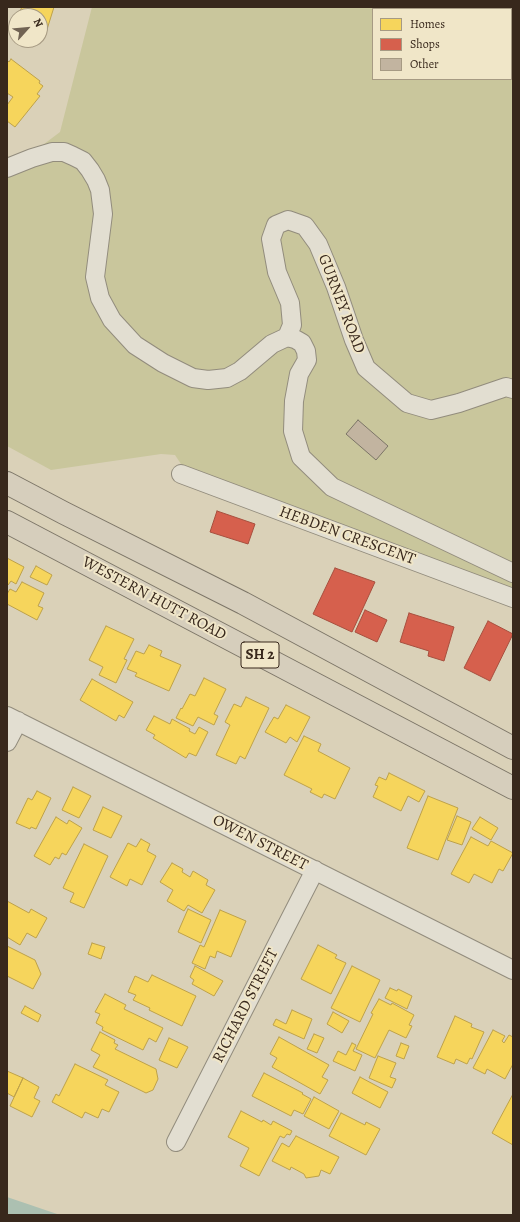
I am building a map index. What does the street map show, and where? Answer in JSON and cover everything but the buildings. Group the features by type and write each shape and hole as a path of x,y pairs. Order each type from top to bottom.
{"highway":[{"name":"SH 2","path":"7,482 64,513 243,603 513,748"},
{"name":"WESTERN HUTT ROAD","path":"7,522 513,788"}],"street":[{"path":"7,168 52,152 64,152 83,161 90,170 100,190 102,214 95,277 100,298 112,320 135,345 163,363 193,378 208,380 227,378 240,371 272,344 288,337 302,343 306,351 307,360 299,374 294,401 293,431 301,457 332,487 513,573"},
{"name":"GURNEY ROAD","path":"288,337 292,325 290,303 277,272 271,239 276,225 288,220 305,226 318,244 336,287 354,340 366,368 407,403 430,410 459,403 506,387 513,389"},
{"name":"HEBDEN CRESCENT","path":"181,474 513,598"},
{"path":"7,742 12,719"},
{"name":"OWEN STREET","path":"12,719 513,970"},
{"name":"RICHARD STREET","path":"176,1142 315,870"}],"shaded area":[{"path":"92,7 513,7 513,592 185,470 175,455 161,454 51,470 7,446 7,172 60,132"},
{"path":"7,1197 60,1215 7,1215"}]}
